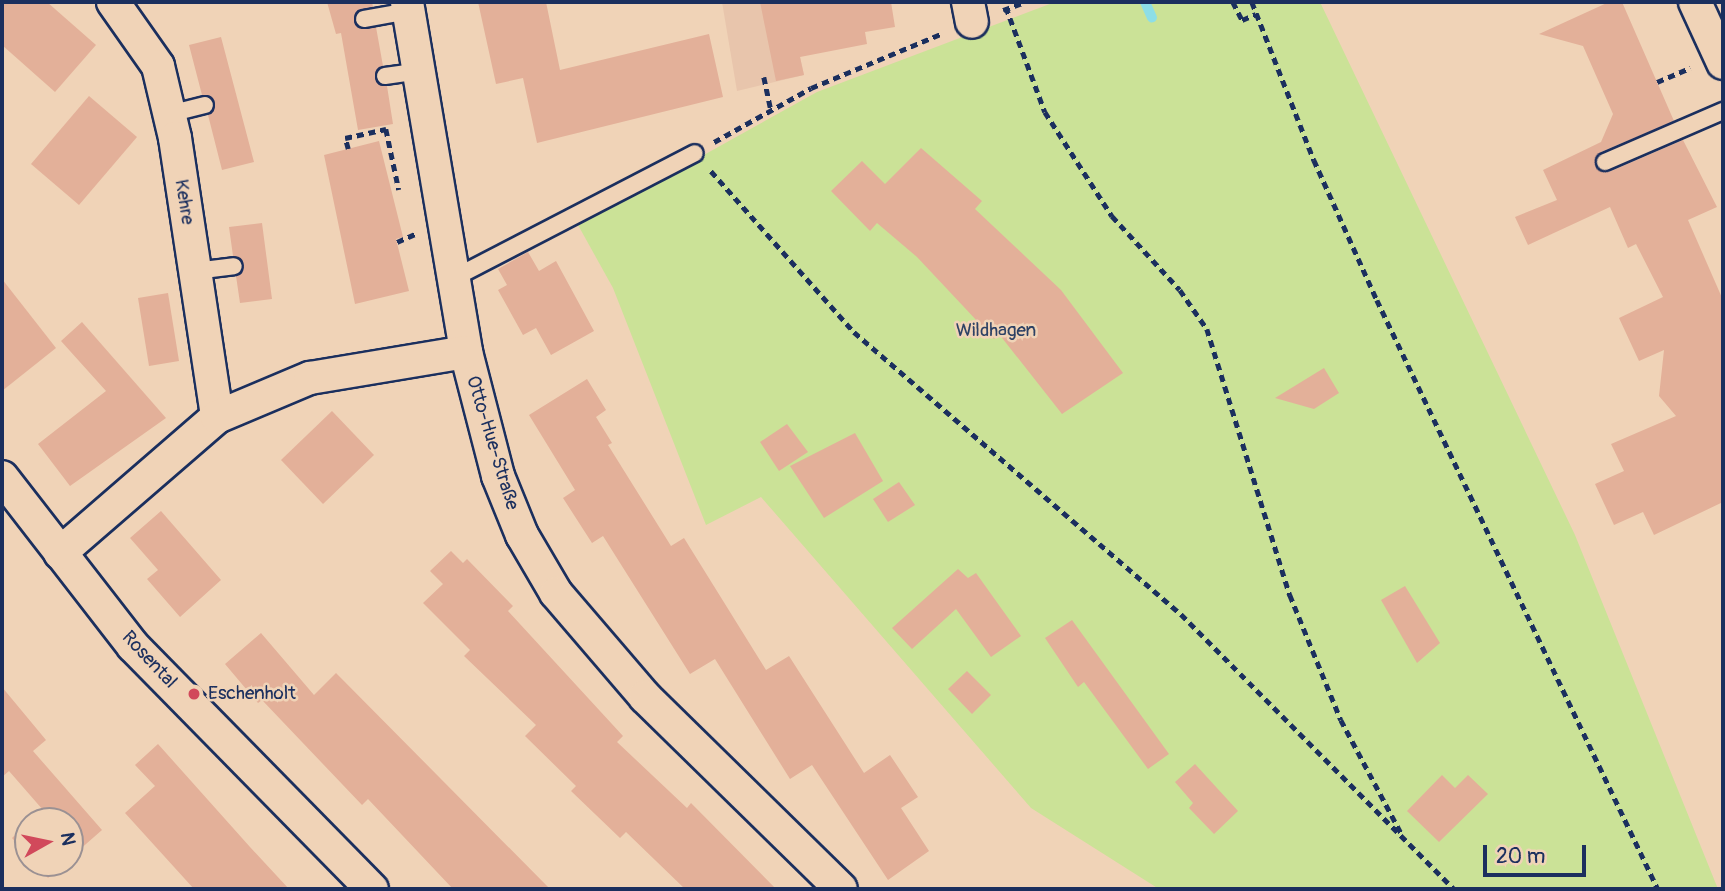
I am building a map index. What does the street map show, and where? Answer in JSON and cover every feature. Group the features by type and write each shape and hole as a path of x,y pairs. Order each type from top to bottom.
{"street":[{"name":"Kehre","path":"113,2 154,55 169,114 217,418"},
{"path":"1695,2 1723,63"},
{"name":"Otto-Hue-Straße","path":"408,6 466,352 498,476 522,536 556,593 645,697 841,889"},
{"path":"60,553 217,418 310,378 466,352"},
{"name":"Rosental","path":"2,477 134,646 372,889"}],"lane":[{"path":"364,19 408,6"},
{"path":"385,76 420,71"},
{"path":"169,114 205,106"},
{"path":"1605,162 1695,118 1723,111"},
{"path":"454,278 695,153"},
{"path":"195,271 234,266"}],"path":[{"path":"1025,2 1006,9 970,12 811,88 695,153 854,332 1181,614 1454,889"},
{"path":"1233,2 1242,20 1256,14"},
{"path":"1252,2 1377,300 1658,889"},
{"path":"1006,9 1045,112 1112,216 1180,290 1207,329 1290,595 1341,720 1405,840"},
{"path":"764,77 771,111"},
{"path":"348,149 345,138 386,129 399,190"},
{"path":"397,242 417,234"}],"shaded area":[{"path":"722,2 788,2 804,75 737,91"}],"green space":[{"name":"Wildhagen","path":"1055,2 1320,2 1575,535 1718,889 1159,889 1031,808 761,497 706,525 613,288 578,225 817,92"}],"building":[{"path":"2,2 47,2 96,45 55,92 2,45"},
{"path":"327,2 372,2 373,7 358,11 354,20 361,29 376,27 383,66 375,78 387,86 393,124 358,130 341,33 336,34"},
{"path":"478,2 546,2 560,70 709,34 723,97 537,143 523,78 496,84"},
{"path":"760,2 891,2 895,27 865,32 867,44 800,57 804,75 776,81"},
{"path":"1609,2 1622,2 1674,121 1601,152 1596,167 1609,172 1683,140 1717,207 1688,220 1723,300 1723,502 1654,535 1643,512 1614,525 1595,484 1624,471 1611,444 1676,416 1659,396 1664,350 1639,361 1619,318 1663,297 1636,244 1628,248 1610,207 1528,245 1515,217 1557,200 1543,170 1601,142 1613,114 1583,46 1539,34"},
{"path":"221,37 254,162 222,170 208,115 215,102 202,95 189,45"},
{"path":"89,96 137,137 79,205 31,164"},
{"path":"379,141 403,237 396,239 409,291 355,304 324,155"},
{"path":"921,148 982,201 975,209 1061,290 1123,373 1062,414 999,334 994,339 917,257 877,223 870,231 831,191 862,161 885,184"},
{"path":"262,223 272,299 240,303 236,276 244,264 233,256 229,227"},
{"path":"528,252 539,271 556,261 594,331 551,355 536,328 523,335 498,290 507,285 498,269"},
{"path":"2,279 56,348 2,391"},
{"path":"168,293 179,361 149,366 138,298"},
{"path":"82,322 166,418 70,486 38,444 106,391 61,341"},
{"path":"1324,368 1339,393 1314,409 1275,398"},
{"path":"587,379 606,410 596,417 612,443 608,445 671,546 684,538 766,670 789,656 864,773 890,755 918,797 901,808 929,851 888,880 812,765 790,779 715,659 690,674 603,536 592,543 563,498 575,490 529,415"},
{"path":"332,411 374,455 323,504 281,460"},
{"path":"787,424 808,452 779,471 760,442"},
{"path":"855,433 883,481 824,518 790,466"},
{"path":"899,482 915,505 888,522 873,499"},
{"path":"161,511 221,580 180,617 147,579 158,570 130,538"},
{"path":"451,551 463,563 467,559 513,606 508,611 623,736 617,742 687,808 691,803 776,889 685,889 626,832 620,838 571,791 576,786 525,736 536,725 464,656 470,650 423,603 443,584 430,571"},
{"path":"958,569 968,578 976,573 1021,636 991,657 956,609 912,649 892,628"},
{"path":"1405,586 1440,643 1417,663 1381,600"},
{"path":"1072,620 1169,754 1148,769 1084,682 1078,687 1045,638"},
{"path":"261,633 314,695 336,673 550,889 453,889 368,799 362,805 262,700 258,703 225,664"},
{"path":"967,671 991,695 972,714 948,689"},
{"path":"2,687 46,740 33,751 82,807 40,807 9,771 2,777"},
{"path":"158,744 289,889 194,889 125,813 155,786 135,765"},
{"path":"1195,764 1238,811 1214,834 1189,808 1193,803 1175,782"},
{"path":"1442,775 1455,788 1468,775 1488,794 1439,842 1407,811"},
{"path":"84,809 102,830 84,846"}],"waterway":[{"path":"1145,2 1152,18"}],"place":[{"name":"Eschenholt","path":"194,694"}]}
